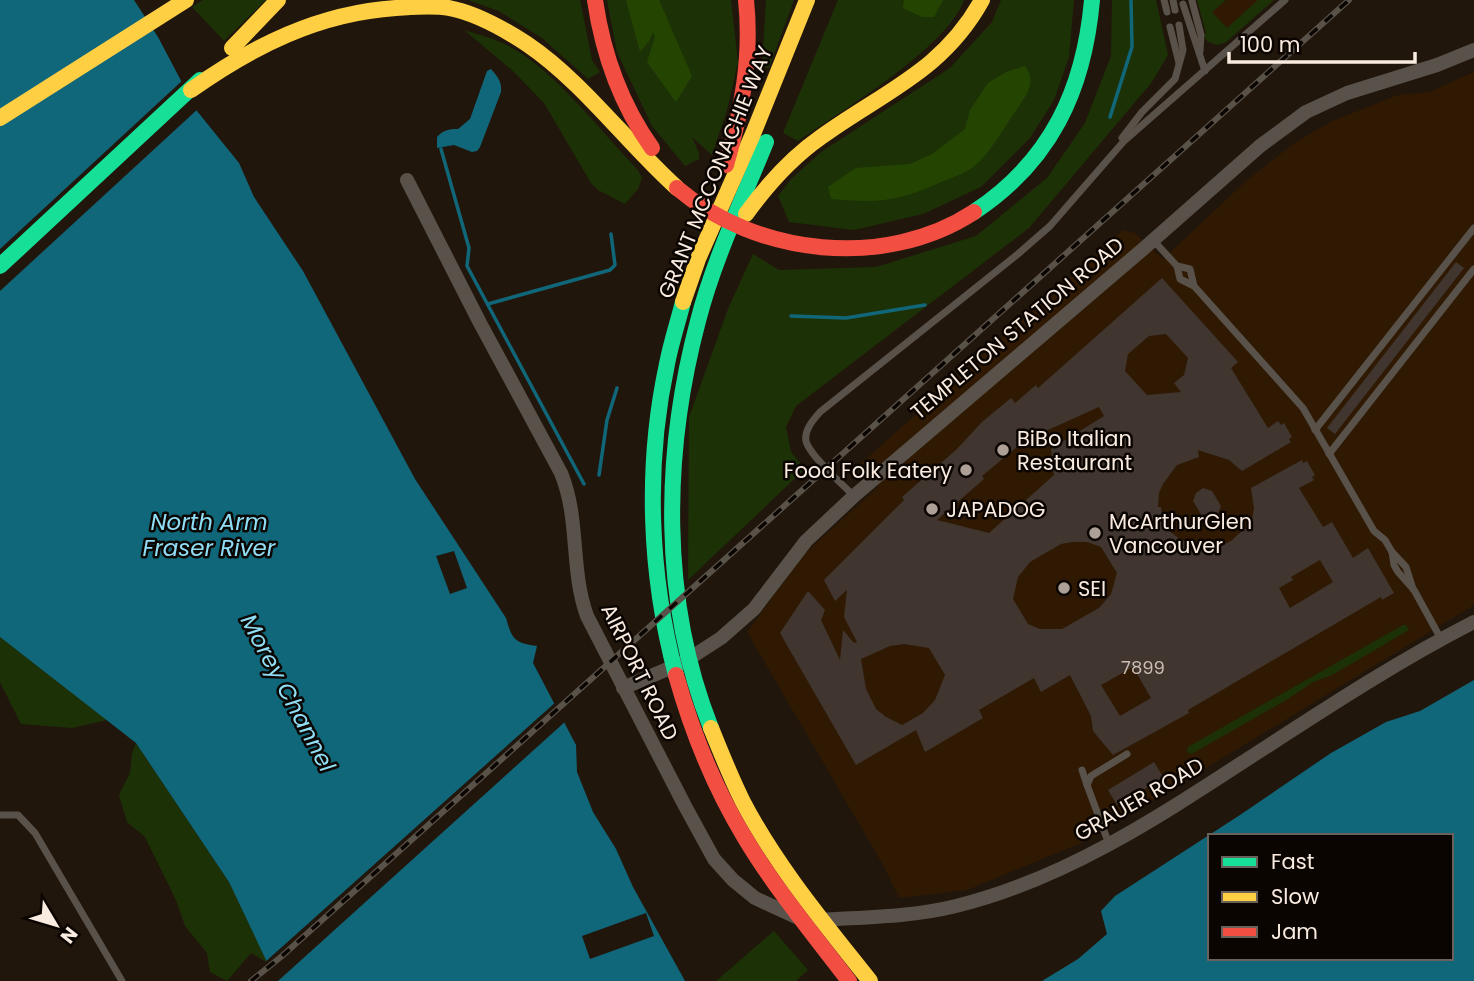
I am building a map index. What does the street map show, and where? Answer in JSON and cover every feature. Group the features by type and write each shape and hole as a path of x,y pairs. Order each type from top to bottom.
{"main road":[{"path":"0,267 218,66 278,0"},
{"path":"595,0 607,59 628,113 687,189"},
{"path":"703,245 745,96 750,43 746,0"},
{"name":"GRANT MCCONACHIE WAY","path":"807,0 745,153 703,245 685,294 662,389 655,439 651,514 656,574 665,628 686,716 715,783 743,834 769,875 849,981"},
{"name":"GRANT MCCONACHIE WAY","path":"824,0 716,265 691,344 674,440 672,536 682,623 690,663 703,709 731,777 758,827 783,865 870,981"},
{"path":"716,265 745,216 780,172 819,139 934,60 961,34 982,0"},
{"path":"218,66 282,29 344,6 386,1 447,7 504,28 535,49 576,86 640,152 687,189 768,235 818,246 859,250 910,241 934,232 985,205 1012,184 1034,161 1062,118 1077,83 1087,51 1093,0"},
{"path":"0,118 182,2"}],"street":[{"name":"TEMPLETON STATION ROAD","path":"623,688 684,662 721,638 754,609 806,541 854,496 1260,146 1306,113 1347,93 1437,65 1474,50"},
{"name":"AIRPORT ROAD","path":"407,180 561,473 572,510 575,565 581,600 596,636 701,838 733,880 755,898 793,916"},
{"name":"GRAUER ROAD","path":"793,916 813,920 911,914 956,906 999,893 1110,845 1355,689 1474,622"}],"lane":[{"path":"1164,0 1171,11 1173,0"},
{"path":"1098,169 1144,122 1285,0"},
{"path":"1192,1 1201,35 1200,52"},
{"path":"1183,4 1205,71"},
{"path":"854,496 813,453 806,442 808,428 820,412 1050,226 1142,112 1172,84 1183,50 1179,25"},
{"path":"1170,27 1179,69"},
{"path":"1315,430 1474,228"},
{"path":"1153,240 1177,266 1180,279 1194,286 1303,408 1374,531 1385,540 1392,552 1394,565 1414,590 1441,639"},
{"path":"1177,266 1190,269 1194,286"},
{"path":"1329,454 1474,269"},
{"path":"1087,785 1091,776 1127,754"},
{"path":"1082,770 1110,845"},
{"path":"0,815 18,815 35,833 122,981"}],"shaded area":[{"path":"1207,0 1264,0 1218,40"},
{"path":"1474,72 1474,605 1088,840 967,890 899,898 883,865 747,632 804,554 878,487 859,465 1123,230 1135,233 1163,259 1246,181 1293,144 1330,122 1398,95 1429,92"}],"green space":[{"path":"203,0 266,0 224,41 192,7"},
{"path":"468,0 580,0 592,60 600,72 588,79 542,38 499,11"},
{"path":"607,0 731,0 738,62 727,110 712,155 692,137 699,159 685,166 652,126 617,52"},
{"path":"626,0 659,0 692,76 676,102 647,62 655,37 653,32 640,52"},
{"path":"766,0 794,0 769,68 762,67"},
{"path":"838,0 964,0 954,19 915,58 798,141 783,133"},
{"path":"904,0 943,0 934,17 922,17 903,8"},
{"path":"1001,0 1074,0 1069,57 1054,100 1030,138 981,187 923,214 854,230 789,222 778,196 791,179 821,152 950,68 992,22"},
{"path":"1112,0 1156,0 1168,55 1152,82 1029,228 796,406 786,427 791,452 805,469 688,580 689,417 728,309 753,254 779,270 876,267 976,236 1047,178 1085,123 1111,56"},
{"path":"1197,0 1226,0 1212,12 1227,28 1258,0 1274,0 1225,43 1216,45 1207,41 1204,35 1206,33"},
{"path":"464,30 496,40 519,52 556,81 591,118 638,170 642,178 638,189 625,204 598,190 591,183 544,103 513,71"},
{"path":"1025,66 1030,77 1027,93 990,150 971,169 900,197 875,201 831,199 828,187 856,168 910,164 932,154 965,129 970,110 988,83 1006,72"},
{"path":"1403,625 1409,630 1332,675 1313,682 1193,753 1187,751 1188,747"},
{"path":"0,637 107,720 72,728 21,724 0,682"},
{"path":"136,743 229,882 268,963 251,953 227,981 210,972 207,953 185,926 176,900 145,837 127,822 119,795 130,773"},
{"path":"774,931 808,970 796,981 716,981"}],"water":[{"name":"North Arm Fraser River","path":"0,0 134,0 158,37 197,111 239,163 254,197 303,271 415,479 506,618 512,635 523,643 537,646 533,663 576,745 577,772 593,812 616,849 633,887 685,981 276,981 229,882 136,743 0,637"},
{"path":"491,69 499,80 501,92 480,147 472,152 454,145 437,148 439,135 446,130 458,129 470,119 487,71"},
{"path":"1474,680 1474,981 1042,981 1078,959 1107,934 1101,911 1115,896 1208,836 1208,960 1453,960 1453,834 1211,834 1331,753 1386,722 1420,711"}],"pier":[{"path":"184,79 199,108 0,291 0,249"},
{"path":"454,551 467,588 450,594 436,556"},
{"path":"557,701 567,720 278,981 272,981 264,963"},
{"path":"646,913 654,936 590,959 582,936"}],"building":[{"path":"1456,262 1464,268 1335,434 1327,428"},
{"name":"McArthurGlen Vancouver","path":"1162,278 1238,362 1231,368 1268,428 1278,421 1281,425 1284,423 1292,437 1289,439 1291,442 1242,471 1229,460 1198,450 1199,457 1177,465 1159,493 1158,507 1161,507 1164,527 1192,545 1207,548 1221,546 1244,529 1250,529 1254,509 1251,488 1302,460 1303,463 1307,461 1315,475 1312,477 1314,480 1299,488 1323,527 1332,522 1353,558 1368,548 1394,593 1382,600 1381,597 1188,710 1189,713 1113,755 1093,731 1091,716 1070,675 1041,692 1034,678 979,710 983,718 925,752 916,730 856,765 780,633 808,591 825,610 821,620 840,660 843,630 854,643 857,642 844,617 847,590 835,601 824,580 904,500 902,497 957,449 982,422 1011,398 1015,403 1036,385 1038,388","holes":["1166,334 1188,358 1184,375 1174,383 1181,392 1147,395 1125,371 1128,354 1149,336","1099,407 1104,416 1051,449 1054,475 989,533 937,520 984,479 982,476 1036,431 1039,434","1087,542 1101,547 1117,573 1111,594 1099,608 1062,629 1040,629 1028,624 1013,599 1018,577 1030,562 1061,544","1320,560 1333,582 1290,608 1279,588 1293,580 1291,577","904,644 929,648 945,675 935,700 923,713 902,725 876,709 866,689 861,659 890,646","1133,667 1151,698 1120,716 1101,685"]},
{"path":"1203,488 1212,491 1221,506 1218,514 1211,519 1202,516 1193,501 1196,493"},
{"path":"1154,762 1164,778 1117,805 1108,790"}],"waterway":[{"path":"1110,117 1132,47 1131,0"},
{"path":"441,149 469,248 467,266 584,484"},
{"path":"488,304 610,270 615,265 611,234"},
{"path":"791,316 846,318 925,305"},
{"path":"599,475 607,420 617,388"}],"railway":[{"path":"251,981 1349,0"}],"traffic: fast":[{"path":"974,212 1024,170 1059,121 1081,64 1092,0"},
{"path":"0,266 200,80"},
{"path":"711,728 694,679 675,578 673,474 686,371 698,321 729,230 766,142"},
{"path":"676,675 655,559 653,481 660,403 683,302"}],"traffic: slow":[{"path":"0,118 186,0"},
{"path":"232,48 278,0"},
{"path":"683,302 698,259 753,134 807,0"},
{"path":"746,214 780,172 810,145 930,63 949,45 982,0"},
{"path":"191,90 238,59 288,34 314,25 368,11 423,6 449,8 499,27 547,59 586,94 677,188"},
{"path":"711,728 730,775 756,826 802,894 870,981"}],"traffic: jam":[{"path":"595,0 614,78 631,114 652,148"},
{"path":"726,165 737,124 747,63 746,0"},
{"path":"677,188 709,211 745,229 783,241 822,247 862,248 901,242 939,230 974,212"},
{"path":"676,675 705,759 734,819 782,893 849,981"}],"place":[{"name":"BiBo Italian Restaurant","path":"1003,450"},
{"name":"Food Folk Eatery","path":"966,470"},
{"name":"JAPADOG","path":"932,509"},
{"name":"McArthurGlen Vancouver","path":"1095,533"},
{"name":"SEI","path":"1064,588"}],"water label":[{"name":"Morey Channel","path":"288,693"}]}
